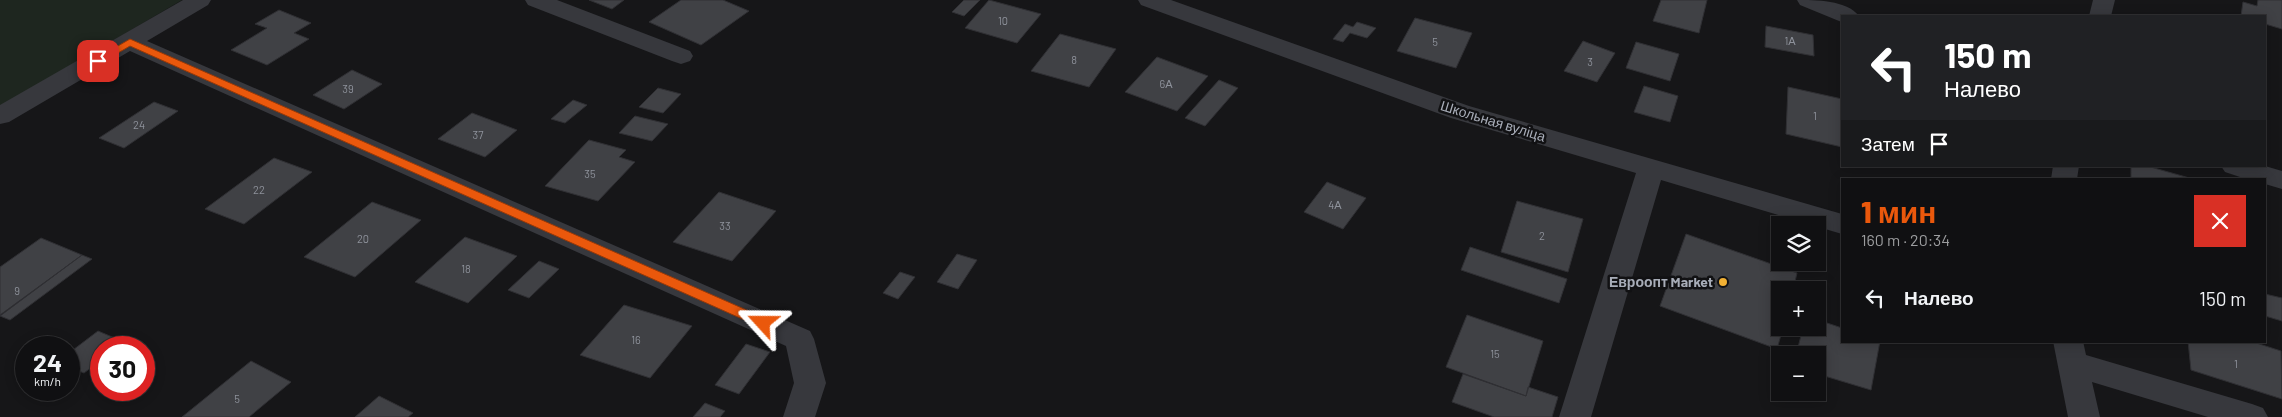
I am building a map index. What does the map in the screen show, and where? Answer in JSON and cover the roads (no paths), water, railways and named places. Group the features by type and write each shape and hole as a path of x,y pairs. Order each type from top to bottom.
{"street":[{"path":"0,116 200,0"},
{"path":"536,0 681,56"},
{"name":"Школьная вуліца","path":"1149,0 1460,112 1841,224"},
{"path":"1808,0 1845,15"},
{"path":"2100,15 2104,0"},
{"path":"130,42 799,339 810,383 799,417"},
{"path":"2237,167 2282,180"},
{"path":"1575,417 1651,169"},
{"path":"2071,352 2084,417"},
{"path":"2071,352 2252,417"}],"place":[{"name":"Евроопт Market","path":"1723,282"}]}
